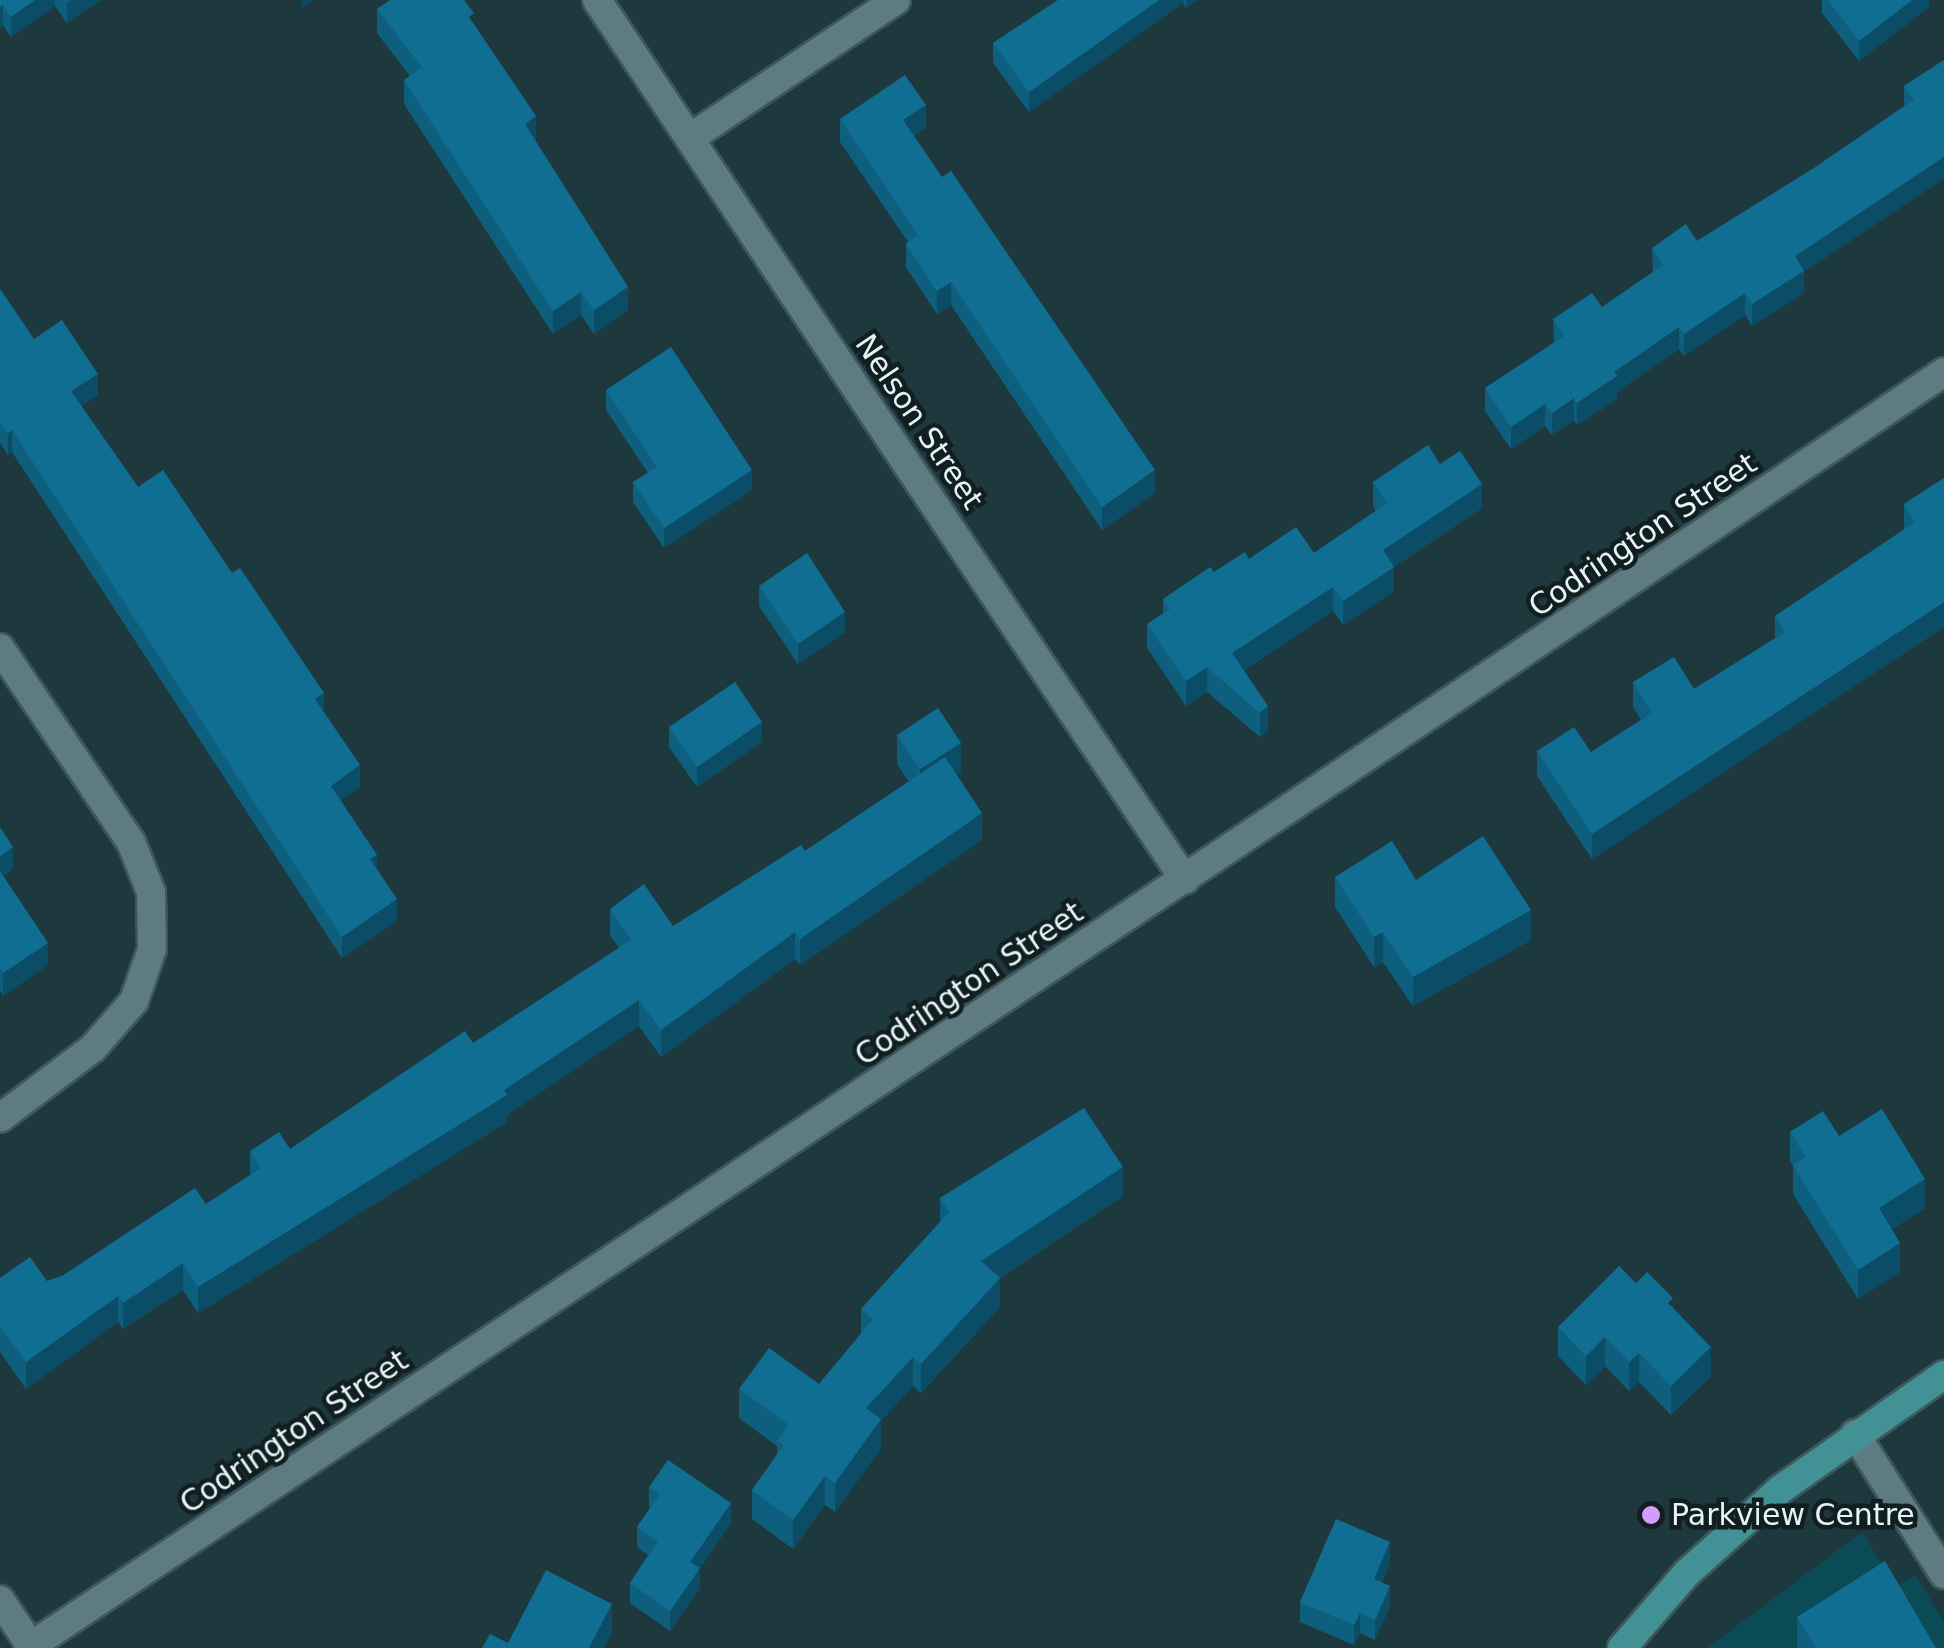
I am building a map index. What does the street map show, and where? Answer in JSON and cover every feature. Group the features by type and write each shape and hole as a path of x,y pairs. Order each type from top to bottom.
{"main road":[{"path":"1622,1648 1736,1527 1855,1434 1944,1374"}],"street":[{"name":"Nelson Street","path":"597,0 1186,880"},
{"path":"690,138 896,0"},
{"name":"Codrington Street","path":"30,1647 1944,372"},
{"path":"0,648 131,842 151,892 152,949 134,1001 92,1048 0,1118"},
{"path":"1855,1434 1944,1574"},
{"path":"0,1600 30,1647"}],"shaded area":[{"path":"1862,1532 1896,1586 1915,1575 1944,1621 1944,1648 1707,1648"}],"building":[{"path":"0,0 35,0 11,17 3,5 0,7"},
{"path":"390,0 464,0 474,13 469,17 536,116 525,124 628,287 594,310 581,292 553,311 404,80 422,67 377,9"},
{"path":"1058,0 1159,0 1029,92 993,43"},
{"path":"1828,0 1912,0 1859,41"},
{"path":"1944,60 1944,157 1795,256 1804,271 1752,304 1745,293 1684,334 1679,327 1577,403 1574,398 1552,413 1545,404 1511,427 1485,388 1564,336 1553,319 1592,293 1602,307 1663,265 1652,248 1686,224 1697,241 1814,168 1914,100 1904,86"},
{"path":"905,75 926,105 903,120 942,177 951,171 1155,470 1102,507 951,282 937,291 906,244 918,235 840,119"},
{"path":"0,289 34,339 62,320 98,374 71,391 138,487 163,470 232,573 240,568 324,693 315,699 360,765 331,786 377,855 370,859 397,899 342,937 12,430 8,433 0,422"},
{"path":"671,347 752,470 664,528 633,482 657,467 606,390"},
{"path":"1428,445 1440,464 1460,451 1482,484 1383,550 1394,567 1343,601 1333,587 1232,653 1268,706 1260,713 1207,667 1186,681 1147,624 1170,609 1163,599 1210,567 1214,572 1245,552 1249,559 1296,527 1314,553 1387,503 1373,482"},
{"path":"1944,478 1944,602 1592,834 1537,751 1574,727 1591,752 1652,713 1633,682 1674,657 1694,689 1785,632 1775,616 1915,522 1904,504"},
{"path":"807,553 845,612 798,644 759,586"},
{"path":"735,682 762,722 697,767 669,727"},
{"path":"938,708 961,743 920,769 897,735"},
{"path":"945,757 982,813 800,939 795,932 661,1030 639,1000 504,1090 507,1095 198,1287 183,1263 123,1303 118,1296 26,1362 0,1326 0,1278 30,1257 47,1281 62,1276 195,1188 206,1204 261,1168 250,1151 279,1132 290,1149 465,1031 473,1043 631,940 610,909 644,884 673,926 801,845 805,851"},
{"path":"0,827 13,847 0,856"},
{"path":"1483,836 1531,910 1413,977 1383,932 1374,937 1335,877 1392,841 1416,880"},
{"path":"0,871 48,943 3,973 0,968"},
{"path":"1084,1108 1123,1167 981,1261 1000,1278 921,1364 913,1357 866,1408 881,1419 835,1483 825,1476 793,1520 752,1490 784,1445 777,1441 789,1425 739,1389 769,1348 819,1384 873,1319 861,1309 949,1212 940,1198"},
{"path":"1882,1109 1925,1179 1879,1208 1900,1243 1858,1270 1793,1165 1806,1157 1790,1132 1823,1111 1839,1136"},
{"path":"1619,1266 1636,1283 1647,1272 1673,1298 1668,1303 1711,1347 1671,1386 1639,1353 1629,1362 1605,1337 1586,1356 1558,1327"},
{"path":"668,1460 731,1503 690,1562 700,1568 670,1611 630,1583 658,1542 637,1527 660,1494 649,1487"},
{"path":"1336,1519 1390,1542 1374,1579 1390,1586 1375,1620 1360,1613 1354,1625 1300,1602"},
{"path":"1885,1561 1936,1648 1816,1648 1797,1617"},
{"path":"546,1570 612,1604 589,1648 482,1648 490,1634 508,1643"}],"place":[{"name":"Parkview Centre","path":"1651,1515"}]}
